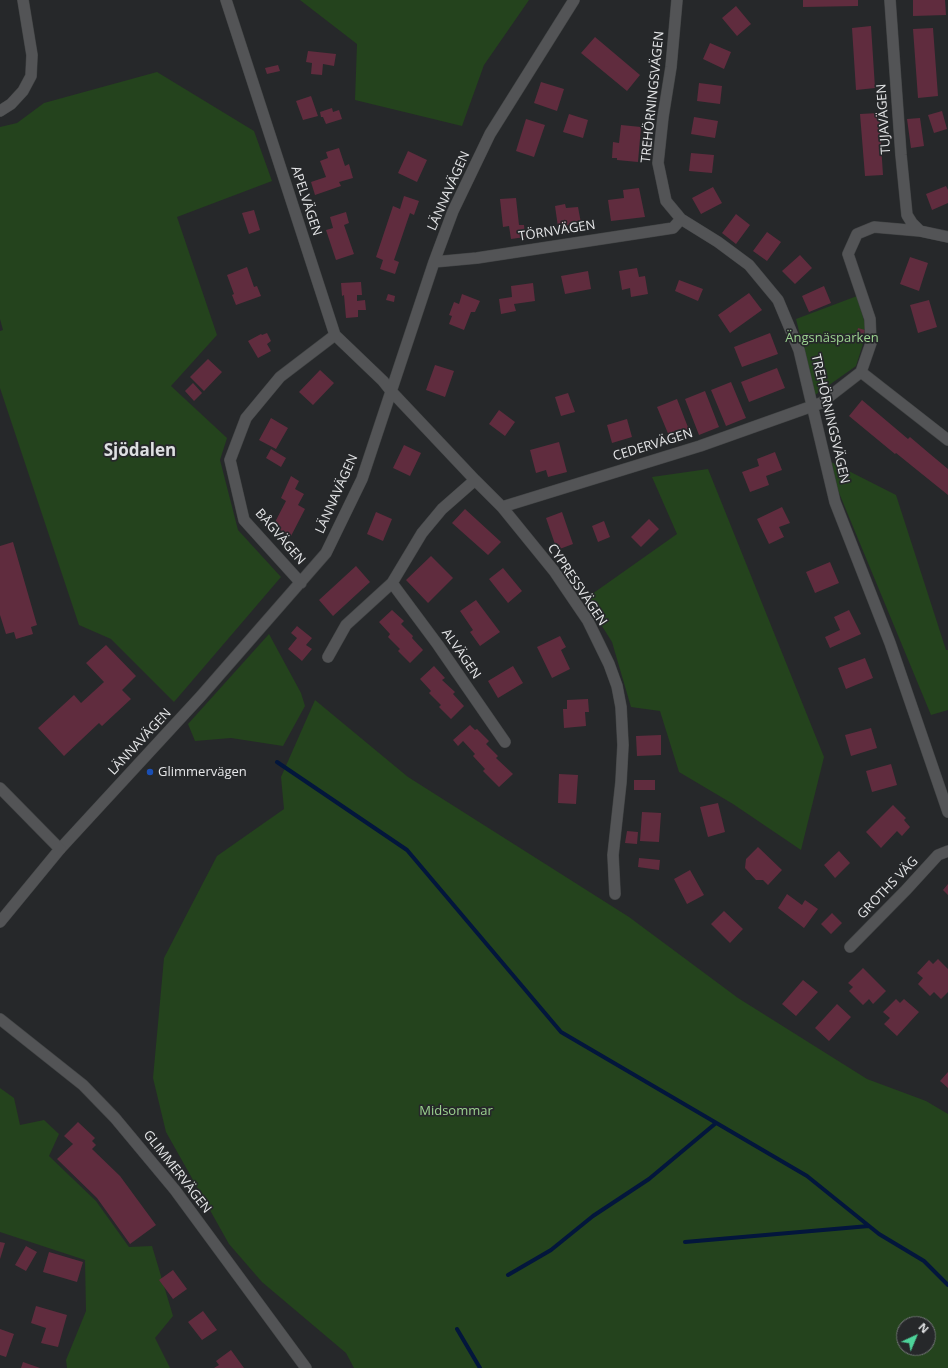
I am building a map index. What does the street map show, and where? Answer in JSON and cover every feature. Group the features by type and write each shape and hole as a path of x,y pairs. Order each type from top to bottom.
{"street":[{"path":"0,111 11,104 23,91 31,76 32,55 23,0"},
{"name":"APELVÄGEN","path":"226,0 336,335 383,381 391,391"},
{"name":"LÄNNAVÄGEN","path":"0,922 60,849 198,700 326,554 362,479 434,262 453,211 490,134 574,0"},
{"name":"TREHÖRNINGSVÄGEN","path":"677,0 671,67 662,117 658,163 666,201 681,219 718,242 749,265 778,300 799,350 811,406 835,502 890,643 948,812"},
{"name":"TUJAVÄGEN","path":"890,0 901,155 907,214 912,223 920,231"},
{"name":"TÖRNVÄGEN","path":"434,262 477,258 673,228 681,219"},
{"path":"948,237 920,231 874,227 857,234 848,254 870,318 872,344 861,372 948,440"},
{"name":"BÅGVÄGEN","path":"301,583 244,520 230,460 246,418 280,377 336,335"},
{"name":"CEDERVÄGEN","path":"502,507 700,446 821,403 861,372"},
{"name":"CYPRESSVÄGEN","path":"391,391 502,507 554,571 588,622 609,664 617,686 621,707 623,745 621,782 613,855 615,894"},
{"path":"328,657 346,626 392,583 427,527 442,509 475,480"},
{"name":"ALVÄGEN","path":"392,583 438,645 505,742"},
{"path":"0,788 60,849"},
{"name":"GROTHS VÄG","path":"850,947 938,855 948,851"},
{"name":"GLIMMERVÄGEN","path":"0,1019 83,1085 118,1121 175,1190 306,1368"}],"green space":[{"path":"300,0 529,0 484,65 462,126 355,100 357,44"},
{"path":"157,72 254,131 272,181 177,217 217,335 171,386 227,438 220,460 238,530 281,577 174,702 111,639 79,625 0,388 0,331 3,330 0,319 0,127 17,123 44,103"},
{"name":"Ängsnäsparken","path":"857,296 867,331 856,366 815,395 796,319"},
{"path":"825,459 896,495 946,650 948,650 948,710 931,715"},
{"path":"708,469 824,757 801,850 733,804 679,772 660,711 631,707 612,642 585,599 677,534 652,477"},
{"path":"269,634 301,693 305,706 283,746 231,738 195,741 188,724"},
{"name":"Midsommar","path":"315,700 408,777 629,917 738,998 867,1079 926,1101 948,1114 948,1368 354,1368 346,1353 262,1282 229,1244 166,1132 153,1078 164,958 217,856 284,809 281,777"},
{"path":"0,1088 14,1098 20,1125 44,1120 59,1134 49,1156 96,1201 129,1247 152,1246 173,1316 155,1338 170,1368 67,1368 66,1360 86,1311 85,1260 0,1232"}],"building":[{"path":"803,0 858,0 858,6 803,7"},
{"path":"913,0 945,0 946,15 913,16"},
{"path":"736,6 751,24 737,36 722,18"},
{"path":"871,26 875,88 856,90 852,28"},
{"path":"933,28 938,96 918,98 913,29"},
{"path":"595,37 640,75 627,91 581,53"},
{"path":"710,43 731,52 724,69 703,59"},
{"path":"308,51 336,54 334,66 323,64 322,75 311,74 312,63 306,62"},
{"path":"278,65 280,71 267,74 265,68"},
{"path":"541,82 564,89 557,111 534,103"},
{"path":"699,83 722,86 720,104 697,101"},
{"path":"311,96 318,116 303,120 296,101"},
{"path":"332,108 333,112 339,110 342,119 326,124 323,117 321,117 320,112"},
{"path":"942,111 947,129 934,133 928,115"},
{"path":"879,113 883,175 865,176 860,114"},
{"path":"569,114 588,120 583,138 563,132"},
{"path":"694,117 718,121 715,138 691,134"},
{"path":"920,118 924,146 911,148 907,119"},
{"path":"526,119 545,125 534,157 516,151"},
{"path":"621,125 641,127 638,162 617,160 617,158 612,158 613,142 619,143"},
{"path":"339,148 345,166 349,164 353,178 339,182 341,186 315,195 311,182 326,177 320,161 328,158 326,152"},
{"path":"408,151 427,160 417,182 398,173"},
{"path":"691,153 714,155 712,173 689,171"},
{"path":"946,186 948,190 948,203 932,210 926,194"},
{"path":"713,187 722,203 701,214 692,198"},
{"path":"639,188 645,217 611,221 608,200 624,198 623,190"},
{"path":"404,196 419,201 414,215 410,213 394,260 399,262 395,274 380,269 383,260 376,257 393,206 400,209"},
{"path":"516,198 519,225 524,225 525,237 511,239 509,226 503,227 500,199"},
{"path":"565,204 566,208 578,207 581,223 558,227 555,206"},
{"path":"254,210 260,230 249,234 242,213"},
{"path":"346,212 349,223 344,225 354,254 336,260 326,230 333,228 330,217"},
{"path":"736,214 750,225 736,244 722,233"},
{"path":"767,232 781,242 767,261 753,251"},
{"path":"800,255 812,268 795,284 782,271"},
{"path":"910,257 928,263 919,291 900,284"},
{"path":"247,267 254,287 257,286 261,296 236,305 232,295 234,294 227,275"},
{"path":"637,268 639,277 645,276 648,294 631,297 630,288 622,290 619,271"},
{"path":"588,271 591,289 565,294 561,276"},
{"path":"679,280 703,289 698,301 675,291"},
{"path":"361,282 362,295 357,295 357,301 365,300 366,310 358,310 358,317 346,318 344,295 342,296 341,283"},
{"path":"533,283 535,301 514,304 516,311 501,314 499,299 512,297 511,286"},
{"path":"824,286 831,303 809,312 802,296"},
{"path":"749,293 762,310 730,333 718,315"},
{"path":"388,294 395,296 394,302 386,300"},
{"path":"462,294 480,301 475,312 471,312 464,330 449,324 452,316 449,315 454,302 459,304"},
{"path":"929,300 937,327 918,333 910,305"},
{"path":"858,328 865,330 863,339 856,337"},
{"path":"267,333 271,341 267,344 271,351 258,358 248,341 261,334"},
{"path":"770,333 778,354 742,367 734,347"},
{"path":"208,359 222,372 204,391 190,377"},
{"path":"435,365 454,371 445,397 426,390"},
{"path":"777,368 785,388 749,402 741,382"},
{"path":"320,370 334,383 313,405 299,392"},
{"path":"731,382 746,418 726,426 711,390"},
{"path":"193,383 202,393 194,401 185,391"},
{"path":"705,391 719,427 699,435 685,399"},
{"path":"568,393 575,412 561,416 555,397"},
{"path":"677,399 691,435 672,443 657,407"},
{"path":"862,400 908,439 910,437 930,454 917,470 849,416"},
{"path":"499,410 515,422 505,436 489,424"},
{"path":"271,418 288,428 276,449 259,440"},
{"path":"627,419 632,437 612,443 607,425"},
{"path":"559,442 567,472 548,477 546,470 536,473 530,450"},
{"path":"404,445 421,453 410,476 393,468"},
{"path":"271,449 286,458 281,467 266,458"},
{"path":"775,452 782,470 766,476 769,485 750,492 742,472 759,466 757,459"},
{"path":"930,454 948,469 948,495 917,470"},
{"path":"291,476 299,481 295,489 304,494 298,505 305,509 291,536 273,526 286,501 281,498"},
{"path":"782,507 790,523 779,527 784,537 769,544 757,519"},
{"path":"465,509 501,542 488,555 452,523"},
{"path":"376,512 392,519 383,541 367,534"},
{"path":"562,512 573,544 557,550 546,518"},
{"path":"649,519 659,529 641,547 631,537"},
{"path":"604,521 610,537 598,542 592,526"},
{"path":"13,542 37,625 31,627 33,634 16,639 14,632 6,634 0,615 0,546"},
{"path":"431,556 453,578 428,603 406,580"},
{"path":"830,562 839,583 815,593 806,572"},
{"path":"356,566 370,582 333,616 319,600"},
{"path":"503,568 522,591 508,603 489,579"},
{"path":"476,600 500,632 480,646 470,632 473,630 460,611"},
{"path":"392,610 404,621 401,624 413,636 412,638 423,650 410,663 398,651 400,649 388,637 390,634 379,622"},
{"path":"849,610 861,634 830,648 825,637 840,630 834,617"},
{"path":"297,626 312,638 306,645 312,649 302,661 288,649 297,638 291,633"},
{"path":"560,636 566,647 561,650 570,669 552,678 537,647"},
{"path":"106,645 136,676 122,690 131,699 102,726 99,723 64,756 38,728 74,695 81,703 104,682 86,663"},
{"path":"865,658 873,678 846,689 838,668"},
{"path":"434,666 445,678 442,680 455,692 453,694 464,706 451,719 439,707 441,705 429,693 431,691 420,679"},
{"path":"513,666 523,683 498,698 488,681"},
{"path":"588,699 589,712 585,712 586,726 564,728 563,709 567,709 567,700"},
{"path":"470,725 475,730 477,729 489,741 486,744 498,756 496,758 513,774 499,787 483,771 485,769 473,756 475,754 463,741 458,746 453,740"},
{"path":"871,728 877,748 851,756 845,735"},
{"path":"661,735 661,755 637,756 636,736"},
{"path":"891,764 897,785 872,792 866,771"},
{"path":"559,774 578,775 576,804 558,803"},
{"path":"634,780 655,780 655,790 634,790"},
{"path":"718,803 725,832 708,837 700,807"},
{"path":"893,805 906,818 904,820 910,827 902,836 897,831 881,848 866,832"},
{"path":"642,812 661,813 659,842 640,841"},
{"path":"627,831 638,832 637,844 625,843"},
{"path":"758,847 782,870 768,885 763,880 756,880 745,868 746,859"},
{"path":"839,851 850,863 835,878 824,865"},
{"path":"639,858 660,860 659,870 638,867"},
{"path":"690,870 704,895 687,904 674,879"},
{"path":"948,884 948,895 943,890"},
{"path":"787,894 802,905 805,900 818,909 804,928 778,908"},
{"path":"724,911 743,929 730,943 711,924"},
{"path":"832,913 842,923 831,934 821,924"},
{"path":"938,959 948,969 948,992 941,999 934,992 930,996 918,984 923,978 917,973 929,960 933,964"},
{"path":"863,968 886,991 873,1004 869,999 863,1005 849,991 853,987 848,983"},
{"path":"803,980 818,992 796,1016 782,1004"},
{"path":"896,999 900,1003 904,999 919,1012 897,1036 884,1024 890,1018 883,1012"},
{"path":"837,1004 851,1017 829,1041 815,1028"},
{"path":"948,1072 948,1088 940,1081"},
{"path":"78,1122 95,1138 92,1141 96,1145 92,1149 120,1176 156,1225 130,1244 97,1198 57,1159 73,1144 64,1136"},
{"path":"0,1242 5,1243 0,1259"},
{"path":"26,1246 37,1252 26,1271 15,1265"},
{"path":"49,1252 83,1262 77,1282 43,1272"},
{"path":"173,1270 187,1289 173,1299 159,1280"},
{"path":"36,1306 67,1315 58,1347 41,1343 46,1328 31,1323"},
{"path":"203,1311 217,1330 202,1340 188,1322"},
{"path":"0,1329 14,1334 6,1357 0,1355"},
{"path":"231,1350 244,1368 214,1368 219,1365 216,1361"},
{"path":"23,1362 40,1368 21,1368"}],"waterway":[{"path":"277,762 407,850 561,1032 807,1176 879,1234 924,1261 948,1285"},
{"path":"508,1275 551,1250 593,1216 649,1179 716,1123"},
{"path":"685,1242 869,1226"},
{"path":"457,1329 480,1368"}],"place":[{"name":"Glimmervägen","path":"150,772"}],"district":[{"name":"Sjödalen","path":"140,451"}]}
